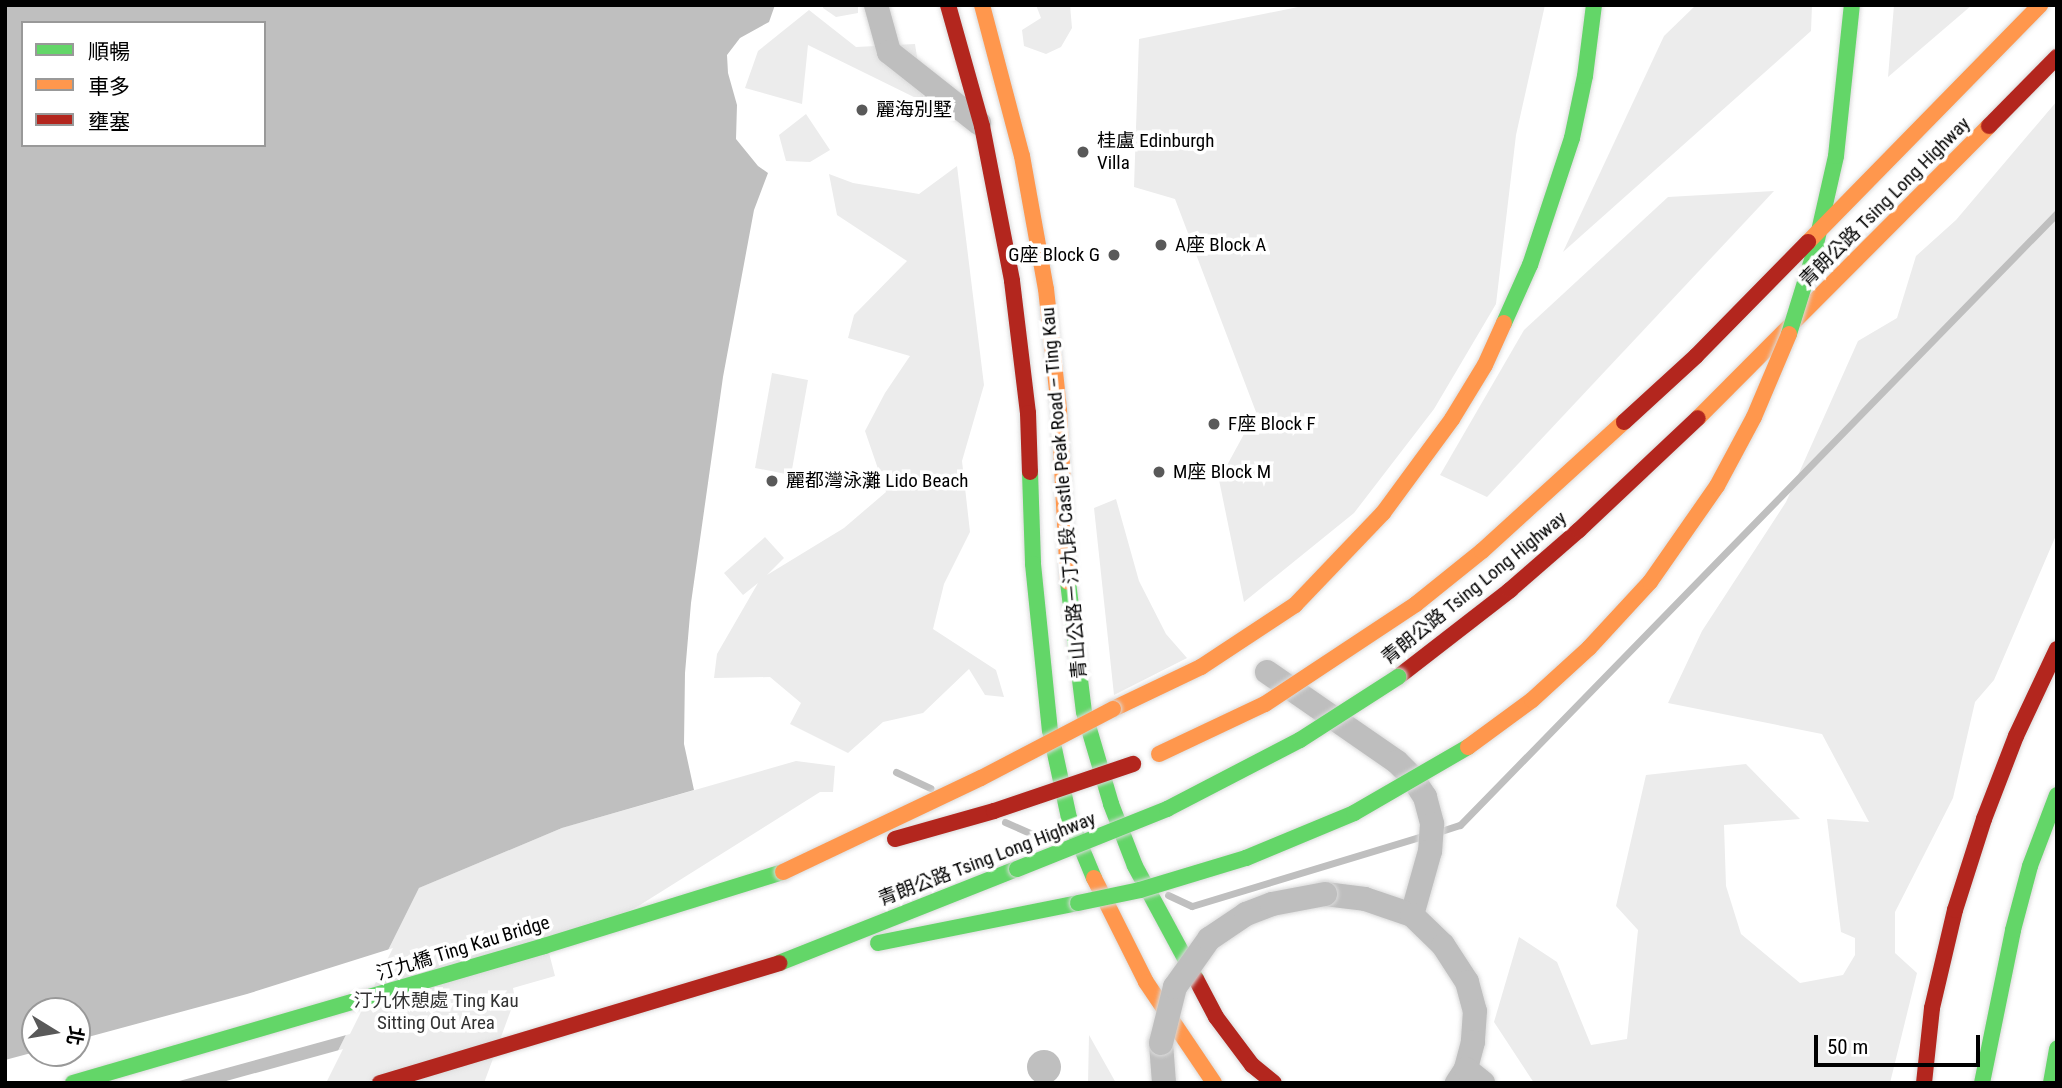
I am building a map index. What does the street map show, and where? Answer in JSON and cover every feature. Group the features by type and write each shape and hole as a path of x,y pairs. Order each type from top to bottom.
{"main road":[{"name":"青山公路－汀九段 Castle Peak Road – Ting Kau","path":"948,5 982,126 1004,226 1028,413 1033,564 1050,730 1069,818 1103,898 1146,982 1214,1083"},
{"name":"青山公路－汀九段 Castle Peak Road – Ting Kau","path":"982,5 1006,89 1036,227 1059,410 1065,555 1073,642 1084,712 1111,804 1135,866 1216,1017 1252,1065 1274,1083"},
{"path":"783,872 981,778 1113,709 1201,667 1295,605 1383,513 1452,419 1485,365 1530,265 1572,138 1585,76 1594,5"},
{"path":"380,1083 787,960 1103,898 1197,875 1246,858 1354,813 1421,777 1473,744 1542,692 1589,648 1650,582 1695,522 1724,475 1754,417 1790,330 1814,253 1836,156 1852,5"},
{"name":"青朗公路 Tsing Long Highway","path":"783,872 994,811 1116,771 1265,704 1342,656 1416,604 1482,551 1696,356 2040,5"},
{"name":"青朗公路 Tsing Long Highway","path":"787,960 1167,809 1300,740 1398,677 1510,590 1588,522 1741,376 2057,57"},
{"path":"1924,1083 1933,1008 1955,910 1984,819 2012,747 2057,649"},
{"path":"1982,1083 2016,917 2030,866 2057,795"},
{"name":"汀九橋 Ting Kau Bridge","path":"73,1083 530,950 783,872"},
{"path":"2051,1083 2057,1049"}],"street":[{"path":"876,5 889,52 982,126"},
{"path":"1267,672 1397,762 1412,776 1426,797 1432,824 1430,851 1412,915"},
{"path":"1164,1083 1161,1043 1166,1013 1175,987 1209,939 1246,914 1272,904 1325,894 1365,899 1412,915 1443,945 1467,982 1475,1011 1474,1042 1468,1078"}],"green space":[{"path":"823,5 858,5 858,13 836,17 823,8"},
{"path":"1036,5 1070,5 1072,28 1061,47 1046,54 1024,46 1022,30 1041,18"},
{"path":"1308,5 1545,5 1516,135 1496,304 1434,409 1354,513 1244,602 1219,480 1256,412 1175,199 1134,187 1139,39"},
{"path":"1696,5 1812,5 1811,31 1563,252 1664,36"},
{"path":"1894,5 1972,5 1888,77"},
{"path":"809,10 856,47 915,44 924,102 808,45 802,104 745,88 758,51"},
{"path":"2057,101 2057,533 1994,680 1975,702 1953,798 1895,912 1895,953 1917,973 1890,1083 1534,1083 1494,1022 1519,937 1557,962 1591,1045 1627,1039 1638,930 1616,906 1646,775 1746,764 1800,819 1724,825 1726,886 1741,934 1800,983 1843,975 1855,955 1855,938 1841,932 1827,819 1869,822 1822,734 1668,703 1702,631 1786,502 1858,341 1897,318 1916,256 1956,220"},
{"path":"806,114 830,150 810,162 786,161 779,135"},
{"path":"957,166 984,385 962,461 970,532 944,584 933,629 996,670 1004,697 985,695 969,669 923,713 883,722 848,753 790,724 801,703 770,677 714,678 717,654 758,583 743,595 724,573 765,537 784,558 767,575 844,528 886,492 865,431 885,393 910,356 848,338 854,315 907,261 837,215 829,174 853,183 919,194"},
{"path":"1774,191 1487,497 1440,475 1524,330 1668,197"},
{"path":"772,373 808,380 791,475 755,468"},
{"path":"1116,499 1139,581 1166,634 1187,658 1114,695 1094,508"},
{"name":"汀九休憩處 Ting Kau Sitting Out Area","path":"796,761 835,766 833,792 820,792 640,905 549,953 555,976 513,988 515,999 484,1083 322,1083 419,888 562,828"},
{"path":"1089,1035 1116,1083 1088,1083"}],"shaded area":[{"path":"5,5 775,5 769,22 740,38 727,55 728,73 737,105 736,139 758,166 768,173 754,210 723,377 691,603 685,673 684,744 694,790 562,828 419,888 322,1083 5,1083"},
{"path":"1044,1050 1056,1055 1061,1067 1056,1079 1044,1084 1032,1079 1027,1067 1032,1055"}],"pier":[{"path":"393,948 350,1034 172,1083 5,1083 5,1060 21,1056 21,1067 91,1067 91,1036 247,994"},
{"path":"343,1049 326,1083 219,1083"}],"waterway":[{"path":"1438,832 1460,825 2057,213"},
{"path":"896,772 930,788"},
{"path":"1005,822 1048,841"},
{"path":"1168,895 1192,906 1426,835"}],"traffic: fast":[{"path":"1504,323 1530,265 1572,138 1585,76 1594,5"},
{"path":"1789,334 1814,253 1836,156 1852,5"},
{"path":"1030,472 1033,564 1050,730 1069,818 1094,878"},
{"path":"1068,582 1084,712 1111,804 1135,866 1196,979"},
{"path":"1017,869 1167,809 1300,740 1398,677"},
{"path":"1078,903 1140,890 1246,858 1354,813 1468,747"},
{"path":"1982,1083 2013,930 2030,866 2057,795"},
{"path":"779,963 1017,869"},
{"path":"73,1083 544,946 783,872"},
{"path":"878,943 1078,903"},
{"path":"2051,1083 2057,1049"}],"traffic: slow":[{"path":"982,5 1022,156 1046,289 1059,409 1068,582"},
{"path":"1808,242 2040,5"},
{"path":"1698,418 1989,126"},
{"path":"1113,709 1201,667 1295,605 1383,513 1452,419 1485,365 1504,323"},
{"path":"1468,747 1532,700 1589,648 1650,582 1717,486 1754,417 1789,334"},
{"path":"1159,754 1265,704 1416,604 1482,551 1624,422"},
{"path":"783,872 981,778 1113,709"},
{"path":"1094,878 1146,982 1214,1083"}],"traffic: jam":[{"path":"948,5 982,126 1012,281 1028,413 1030,472"},
{"path":"1989,126 2057,57"},
{"path":"1624,422 1696,356 1808,242"},
{"path":"1398,677 1510,590 1579,530 1698,418"},
{"path":"1924,1083 1932,1008 1955,910 1984,819 2016,736 2057,649"},
{"path":"895,839 994,811 1133,764"},
{"path":"380,1083 779,963"},
{"path":"1196,979 1216,1017 1252,1065 1274,1083"}],"place":[{"name":"麗海別墅","path":"862,110"},
{"name":"桂盧 Edinburgh Villa","path":"1083,152"},
{"name":"A座 Block A","path":"1161,245"},
{"name":"G座 Block G","path":"1114,255"},
{"name":"F座 Block F","path":"1214,424"},
{"name":"M座 Block M","path":"1159,472"},
{"name":"麗都灣泳灘 Lido Beach","path":"772,481"}]}
